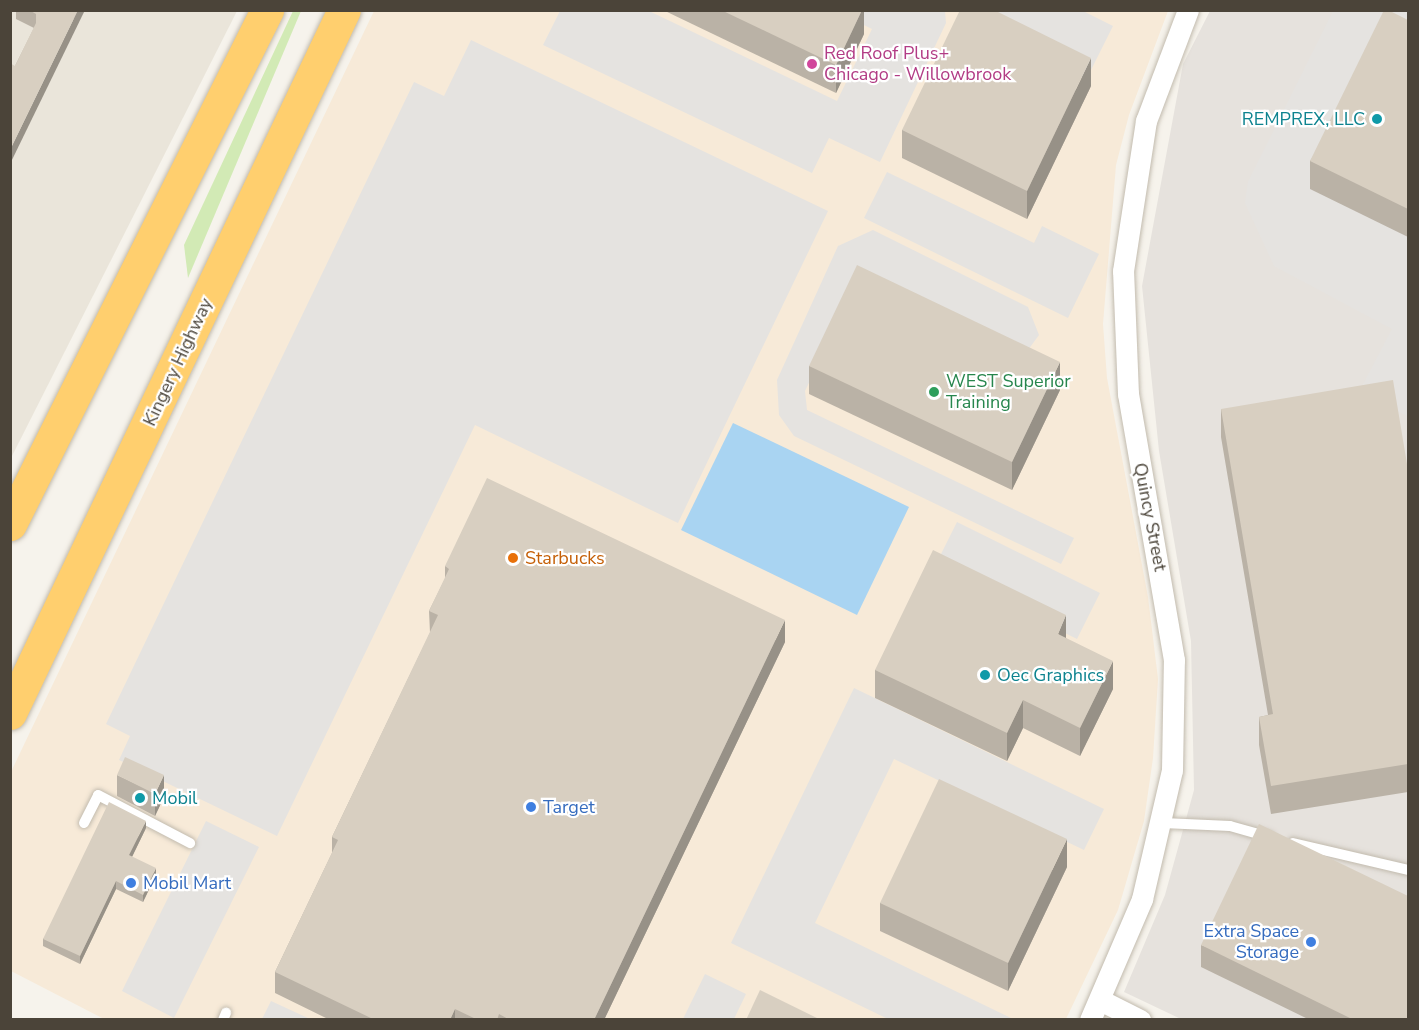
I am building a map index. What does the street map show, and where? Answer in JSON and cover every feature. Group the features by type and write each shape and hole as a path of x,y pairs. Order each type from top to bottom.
{"highway":[{"path":"10,524 267,10"},
{"name":"Kingery Highway","path":"10,713 344,10"}],"street":[{"name":"Quincy Street","path":"1090,1020 1143,899 1163,823 1172,770 1174,660 1128,394 1124,272 1146,121 1188,10"},
{"path":"1100,1000 1140,1020"}],"lane":[{"path":"84,823 98,795 189,843"},
{"path":"1163,823 1230,826 1408,870"}],"shaded area":[{"path":"1081,10 1113,26 1086,80 968,11"},
{"path":"11,11 237,11 11,458"},
{"path":"374,11 1168,11 1129,115 1116,165 1103,324 1107,378 1148,597 1158,679 1153,758 1144,821 1118,910 1066,1019 104,1019 11,971 10,774"},
{"path":"560,11 649,11 837,101 872,29 835,11 945,11 946,23 880,162 829,138 812,173 543,45"},
{"path":"1210,11 1408,11 1408,1019 1181,1019 1124,992 1165,895 1194,790 1191,641 1159,451 1142,286 1183,64"},
{"path":"1333,11 1408,11 1408,416 1358,394 1392,329 1274,266 1245,203 1248,182"},
{"path":"471,40 828,211 678,523 475,425 277,836 119,760 130,736 106,724 414,82 444,96"},
{"path":"887,172 1034,243 1042,226 1099,254 1068,318 864,218"},
{"path":"873,230 1028,307 1039,335 1028,350 852,293 805,391 807,410 1074,538 1061,564 794,436 779,415 777,380 838,246"},
{"path":"957,522 1100,593 1077,639 934,568"},
{"path":"854,688 1104,809 1084,850 894,759 815,923 1013,1019 888,1019 731,943"},
{"path":"206,821 259,847 174,1018 122,991"},
{"path":"705,974 746,994 734,1019 683,1019"},
{"path":"271,1001 310,1019 262,1019"}],"green space":[{"path":"293,11 301,11 188,278 184,245"}],"water":[{"path":"733,423 909,507 857,615 681,530"}],"building":[{"path":"29,10 78,10 10,150 10,63 15,66 36,23 36,14"},
{"path":"721,10 862,10 836,65"},
{"path":"960,10 994,10 1091,58 1027,191 902,130"},
{"name":"REMPREX, LLC","path":"1384,10 1408,20 1408,209 1310,161"},
{"name":"WEST Superior Training","path":"857,265 1060,362 1012,462 809,366"},
{"path":"1393,380 1408,470 1408,764 1271,786 1259,717 1273,714 1221,409"},
{"name":"Target","path":"487,478 785,620 594,1020 510,1020 499,1014 497,1020 478,1020 455,1009 450,1020 375,1020 275,972 338,840 332,837 438,615 429,611 449,569 445,566"},
{"name":"Oec Graphics","path":"933,550 1066,615 1058,634 1113,661 1080,728 1023,700 1007,733 875,670"},
{"path":"125,757 164,775 155,794 117,775"},
{"path":"939,779 1067,839 1008,963 880,903"},
{"name":"Mobil","path":"109,802 146,821 129,855 156,868 143,895 116,881 80,956 43,939"},
{"name":"Extra Space Storage","path":"1259,824 1408,896 1408,1020 1354,1020 1201,945"},
{"path":"760,990 821,1020 746,1020"}],"place":[{"name":"Red Roof Plus+ Chicago - Willowbrook","path":"812,64"},
{"name":"REMPREX, LLC","path":"1377,119"},
{"name":"WEST Superior Training","path":"934,392"},
{"name":"Starbucks","path":"513,558"},
{"name":"Oec Graphics","path":"985,675"},
{"name":"Mobil","path":"140,798"},
{"name":"Target","path":"531,807"},
{"name":"Mobil Mart","path":"131,883"},
{"name":"Extra Space Storage","path":"1311,942"}]}
